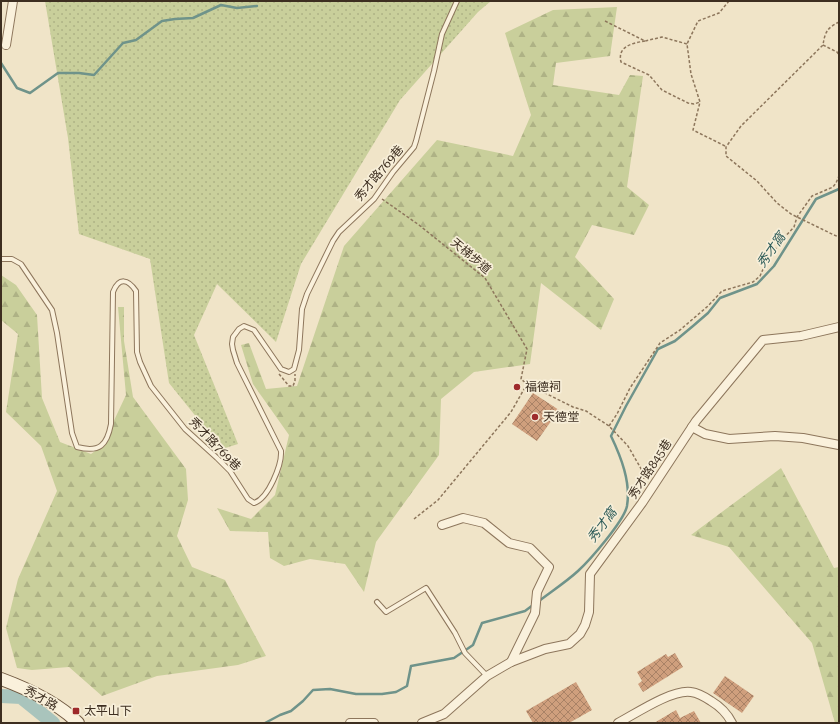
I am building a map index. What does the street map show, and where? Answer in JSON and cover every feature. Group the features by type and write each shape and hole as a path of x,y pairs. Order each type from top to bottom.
{"main road":[{"name":"秀才路","path":"1,679 24,687 42,697 78,723"}],"street":[{"path":"6,45 13,1"},
{"name":"秀才路845巷","path":"422,723 444,714 487,676 510,662 545,649 568,644 580,634 585,625 589,612 590,574 642,503 692,427 763,340 801,336 839,327"},
{"path":"692,427 705,434 729,439 775,436 803,438 839,445"},
{"path":"442,525 463,518 484,523 509,543 530,548 549,567 537,592 535,613 510,662"},
{"path":"618,723 672,694 690,692 704,696 716,704 727,713 732,723"},
{"path":"350,723 374,723"}],"lane":[{"name":"秀才路769巷","path":"1,259 12,259 22,264 52,310 57,333 72,433 77,447 95,450 105,442 108,434 110,424 113,292 120,281 124,281 132,286 136,291 137,352 140,362 152,386 186,429 230,471 248,499 254,503 262,499 268,491 280,462 281,451 237,363 232,344 233,337 239,329 244,326 254,330 281,369 288,372 294,369 299,350 302,309 307,294 339,232 374,199 393,172 414,147 442,34 457,1"},
{"path":"377,602 386,612 426,588 455,633 465,654 487,676"}],"path":[{"path":"726,147 693,130 700,102 692,74 687,44 698,21 719,13 729,1"},
{"path":"605,21 645,41"},
{"path":"839,22 825,33 823,45 741,126 726,147 726,156 757,181 777,203 798,218 839,237"},
{"path":"687,44 662,37 629,45 623,49 619,56 621,62 649,75 662,90 688,103 694,104 700,102"},
{"path":"823,45 837,52 839,55"},
{"path":"609,426 630,388 660,343 680,330 708,306 722,291 753,282 760,276 780,242 794,227 812,196 833,187 839,176"},
{"name":"天梯步道","path":"374,199 383,199 419,225 485,278 527,349 521,379 527,384"},
{"path":"414,519 438,500 511,412 527,384 573,407 586,411 609,426 628,446 644,474 643,489"}],"green space":[{"path":"45,1 491,1 478,12 400,100 301,264 276,342 217,284 194,335 238,444 222,449 169,383 150,259 79,234 68,138"},
{"path":"617,7 610,56 556,63 553,85 619,95 630,75 643,76 627,187 649,205 634,235 592,225 575,257 614,299 601,330 541,283 530,364 474,372 441,399 439,455 376,542 364,592 345,564 310,559 284,566 270,558 268,532 230,531 217,508 251,519 275,495 289,435 253,384 241,345 249,343 266,389 297,386 344,246 437,140 513,156 531,115 505,33 553,10"},
{"path":"1,275 16,285 37,315 42,398 60,442 91,454 102,446 126,395 118,307 124,307 124,341 133,397 186,469 188,500 177,536 192,567 225,580 266,656 238,665 157,676 102,696 69,667 32,670 17,668 6,628 18,579 57,491 41,446 6,412 18,334 1,320"},
{"path":"781,468 834,568 839,567 839,723 835,723 812,643 729,547 691,535"}],"building":[{"name":"天德堂","path":"533,393 559,410 537,441 512,424"},
{"path":"675,653 683,667 643,692 638,684 642,681 637,672 666,654 668,657"},
{"path":"725,676 754,696 742,713 713,693"},
{"path":"576,682 592,710 569,723 533,723 526,711"},
{"path":"676,710 680,718 694,711 701,723 654,723"}],"waterway":[{"path":"1,63 17,88 30,93 58,73 94,75 123,43 136,40 162,21 193,18 221,5 237,8 257,6"},
{"name":"秀才窩","path":"539,601 569,579 583,566 606,540 625,513 628,488 622,461 611,436 658,349 675,341 708,313 720,298 757,284 774,266 816,199 839,189"},
{"name":"秀才窩","path":"265,723 291,711 313,690 330,689 356,694 382,694 396,692 407,686 411,666 454,658 473,645 482,623 525,611 533,605"},
{"path":"1,696 21,697 53,723"}],"place":[{"name":"福德祠","path":"517,387"},
{"name":"天德堂","path":"535,417"},
{"name":"太平山下","path":"76,711"}]}
